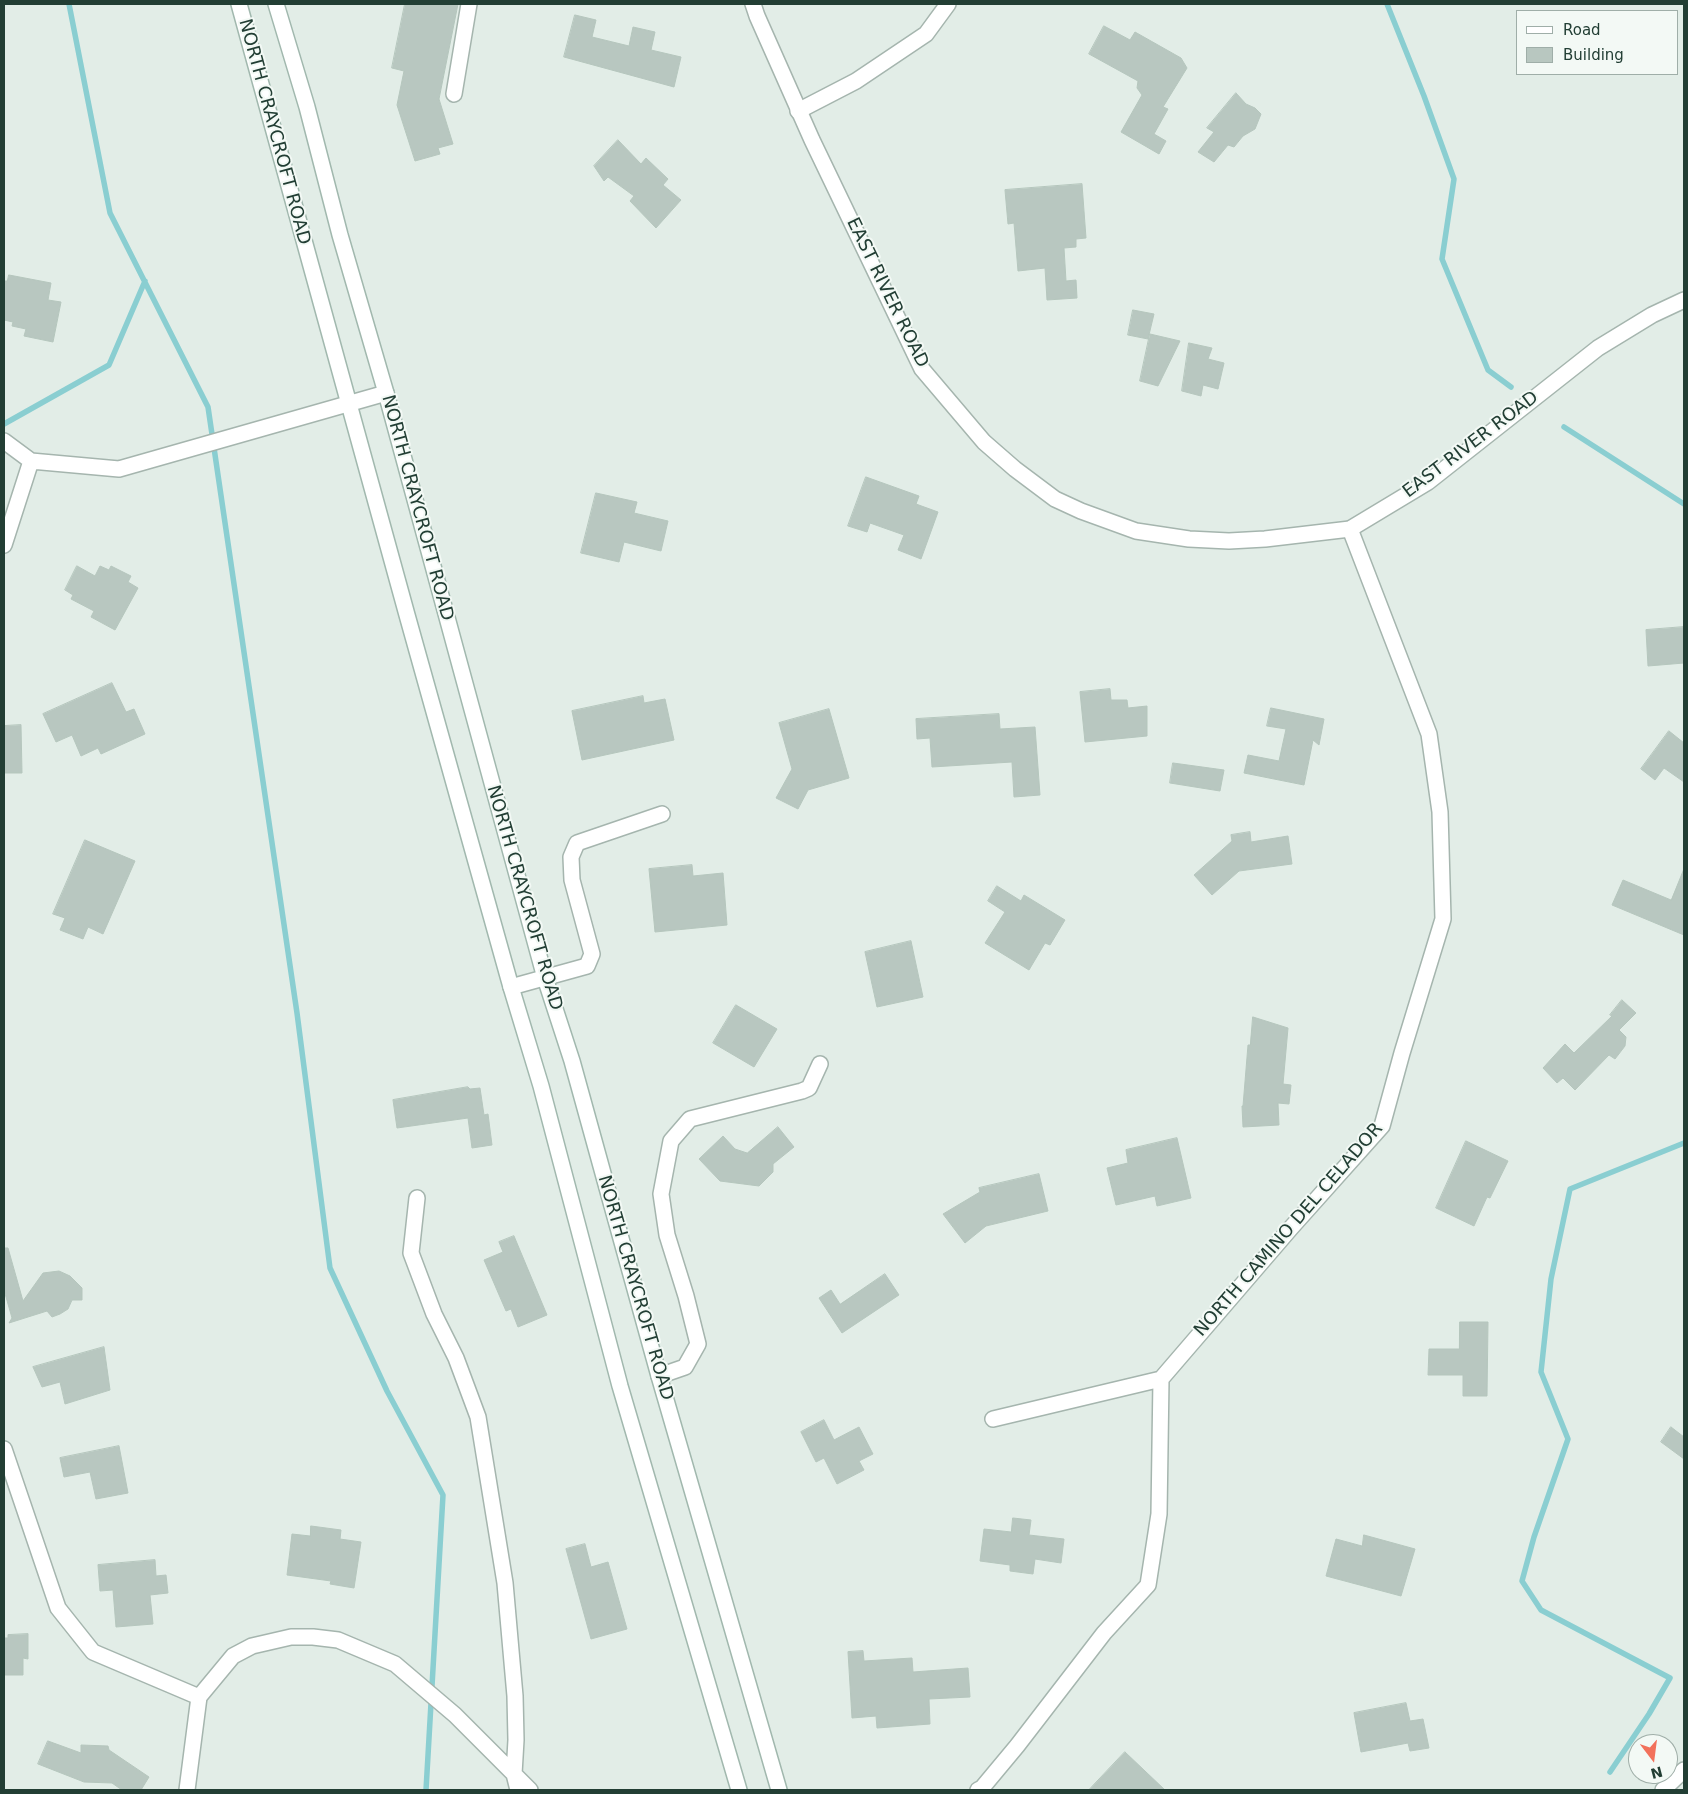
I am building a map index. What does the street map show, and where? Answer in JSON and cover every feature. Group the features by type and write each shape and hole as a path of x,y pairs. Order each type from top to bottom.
{"street":[{"name":"NORTH CRAYCROFT ROAD","path":"239,4 511,987 541,1086 620,1386 739,1790"},
{"name":"NORTH CRAYCROFT ROAD","path":"276,4 386,393 545,978 572,1061 659,1376 779,1790"},
{"path":"454,94 469,4"},
{"name":"EAST RIVER ROAD","path":"753,4 798,111 922,368 984,442 1015,469 1055,499 1081,511 1136,530 1188,539 1229,542 1350,529 1428,482 1598,348 1652,315 1684,300"},
{"path":"798,111 856,82 926,34 948,4"},
{"path":"4,441 31,461 119,469 386,393"},
{"path":"4,545 31,461"},
{"name":"NORTH CAMINO DEL CELADOR","path":"1161,1379 1382,1126 1443,919 1440,812 1429,734 1350,529"},
{"path":"511,987 587,966 592,954 572,880 571,857 577,843 662,814"},
{"path":"659,1376 685,1367 698,1344 686,1296 667,1235 661,1194 671,1141 690,1119 809,1088 820,1064"},
{"path":"417,1198 411,1253 434,1314 456,1358 478,1416 504,1584 514,1696 516,1740 514,1774 518,1790"},
{"path":"978,1790 982,1788 1016,1746 1104,1633 1148,1585 1159,1514 1161,1379 993,1419"},
{"path":"4,1449 58,1608 93,1652 199,1697"},
{"path":"187,1790 199,1697 233,1656 252,1646 291,1637 313,1637 338,1640 395,1664 455,1715 530,1790"},
{"path":"1663,1790 1684,1770"}],"building":[{"path":"405,4 458,4 439,99 453,144 438,148 440,154 415,161 397,105 404,71 392,68"},
{"path":"575,15 596,20 592,37 629,46 633,27 655,32 651,50 681,57 674,87 564,57"},
{"path":"1104,26 1130,40 1135,32 1181,58 1187,68 1163,107 1168,109 1154,134 1166,141 1159,154 1121,132 1142,95 1137,88 1138,81 1089,54"},
{"path":"1236,93 1246,104 1255,108 1261,114 1255,129 1243,136 1234,147 1228,145 1214,162 1198,152 1214,132 1207,128"},
{"path":"618,140 641,164 646,158 668,179 663,185 681,200 656,228 630,201 634,196 608,177 604,181 594,166"},
{"path":"1082,184 1086,238 1076,239 1076,247 1064,248 1066,281 1076,280 1077,298 1047,300 1045,268 1018,271 1014,223 1008,224 1005,190"},
{"path":"9,275 51,283 48,300 61,302 53,342 24,336 26,329 12,326 13,322 4,320 4,281 7,281"},
{"path":"1133,310 1154,314 1148,339 1128,335"},
{"path":"1150,334 1180,341 1158,386 1140,381"},
{"path":"1189,343 1212,348 1208,359 1224,363 1218,389 1203,385 1201,396 1182,391"},
{"path":"866,477 919,496 916,504 938,512 921,559 898,550 904,535 870,523 867,532 848,526"},
{"path":"596,493 637,502 634,513 668,521 661,551 624,542 619,562 581,553"},
{"path":"77,566 95,576 100,566 109,570 111,566 131,576 128,582 138,588 115,630 91,617 94,611 71,599 73,595 65,590"},
{"path":"1684,627 1684,663 1648,666 1646,630"},
{"path":"112,683 126,712 134,709 145,734 101,754 98,748 81,756 72,735 56,742 43,714"},
{"path":"1110,689 1111,700 1127,700 1128,708 1147,706 1147,736 1085,742 1080,692"},
{"path":"643,696 644,703 665,699 674,740 582,760 572,711"},
{"path":"1271,708 1324,719 1319,745 1313,740 1304,785 1244,773 1248,755 1279,761 1286,729 1267,726"},
{"path":"829,709 849,778 808,790 798,809 776,798 792,769 779,723"},
{"path":"999,714 1000,729 1035,727 1040,795 1014,797 1012,762 932,767 930,738 917,739 916,719"},
{"path":"21,725 22,773 4,773 4,726"},
{"path":"1669,731 1684,743 1684,782 1664,768 1655,780 1641,769"},
{"path":"1173,763 1224,770 1220,791 1170,783"},
{"path":"1250,832 1251,842 1288,836 1292,864 1239,871 1212,895 1194,875 1232,841 1231,835"},
{"path":"85,840 135,861 103,934 88,927 83,939 60,930 65,918 53,914"},
{"path":"692,865 693,876 723,873 727,925 655,932 649,869"},
{"path":"1684,869 1684,935 1612,905 1623,880 1671,900"},
{"path":"997,886 1021,901 1024,895 1065,920 1050,945 1045,943 1029,970 985,943 1005,912 988,901"},
{"path":"911,941 923,997 877,1007 865,952"},
{"path":"1622,1000 1636,1013 1619,1030 1626,1037 1625,1046 1615,1059 1609,1055 1575,1090 1563,1078 1557,1083 1543,1068 1565,1044 1574,1053 1612,1016 1610,1015"},
{"path":"736,1005 777,1029 754,1067 713,1043"},
{"path":"1253,1017 1288,1028 1283,1084 1291,1085 1289,1104 1278,1103 1279,1125 1243,1127 1242,1106 1248,1045 1250,1045"},
{"path":"468,1087 470,1089 480,1088 484,1115 488,1114 492,1145 472,1148 468,1118 397,1128 393,1100"},
{"path":"778,1127 794,1147 773,1164 773,1172 759,1186 720,1181 699,1159 723,1136 735,1149 747,1153"},
{"path":"1177,1138 1191,1198 1157,1206 1155,1196 1116,1205 1107,1168 1128,1163 1126,1150"},
{"path":"1466,1141 1508,1161 1490,1198 1487,1197 1474,1226 1436,1208"},
{"path":"1039,1174 1048,1211 986,1226 965,1243 943,1214 980,1192 979,1188"},
{"path":"514,1236 547,1315 518,1327 511,1309 506,1311 484,1260 503,1252 499,1242"},
{"path":"4,1248 8,1248 23,1301 43,1273 59,1271 70,1276 82,1288 82,1300 72,1300 68,1309 52,1317 47,1311 9,1323 12,1318 4,1290"},
{"path":"885,1274 899,1295 842,1333 819,1298 831,1290 840,1304"},
{"path":"1460,1322 1488,1322 1487,1396 1463,1396 1463,1375 1428,1375 1429,1349 1459,1349"},
{"path":"104,1347 110,1390 65,1404 60,1382 42,1387 33,1367"},
{"path":"824,1420 834,1440 859,1427 873,1454 859,1461 864,1470 837,1484 824,1458 816,1462 801,1432"},
{"path":"1671,1427 1684,1437 1684,1459 1661,1442"},
{"path":"119,1446 128,1493 96,1499 90,1472 64,1477 60,1458"},
{"path":"1013,1518 1031,1520 1029,1535 1064,1539 1061,1563 1035,1559 1033,1574 1010,1571 1010,1565 980,1561 984,1529 1011,1532"},
{"path":"311,1526 341,1530 340,1539 361,1542 354,1588 330,1584 331,1581 287,1575 292,1534 310,1536"},
{"path":"1364,1535 1415,1549 1401,1596 1326,1576 1336,1539 1362,1546"},
{"path":"585,1544 591,1567 608,1562 627,1629 591,1639 566,1549"},
{"path":"155,1560 156,1576 166,1575 168,1593 150,1595 153,1624 116,1627 113,1590 100,1591 98,1565"},
{"path":"28,1634 28,1659 23,1658 23,1675 4,1675 4,1638 8,1638 8,1635"},
{"path":"863,1651 864,1661 912,1658 913,1672 968,1668 970,1697 929,1699 930,1724 877,1728 876,1716 852,1718 848,1652"},
{"path":"1406,1703 1410,1721 1423,1719 1429,1748 1410,1751 1408,1743 1361,1752 1354,1713"},
{"path":"48,1741 81,1753 81,1745 108,1746 109,1750 149,1777 141,1790 122,1790 112,1783 84,1782 38,1764"},
{"path":"1125,1752 1165,1790 1089,1790"}],"waterway":[{"path":"69,4 110,213 208,407 297,1013 330,1268 387,1391 443,1495 426,1790"},
{"path":"1387,4 1424,96 1454,179 1442,259 1488,370 1511,387"},
{"path":"4,424 109,365 145,281"},
{"path":"1564,427 1684,504"},
{"path":"1610,1772 1649,1714 1670,1678 1541,1610 1522,1581 1534,1537 1568,1439 1541,1372 1551,1279 1570,1189 1684,1143"}]}
